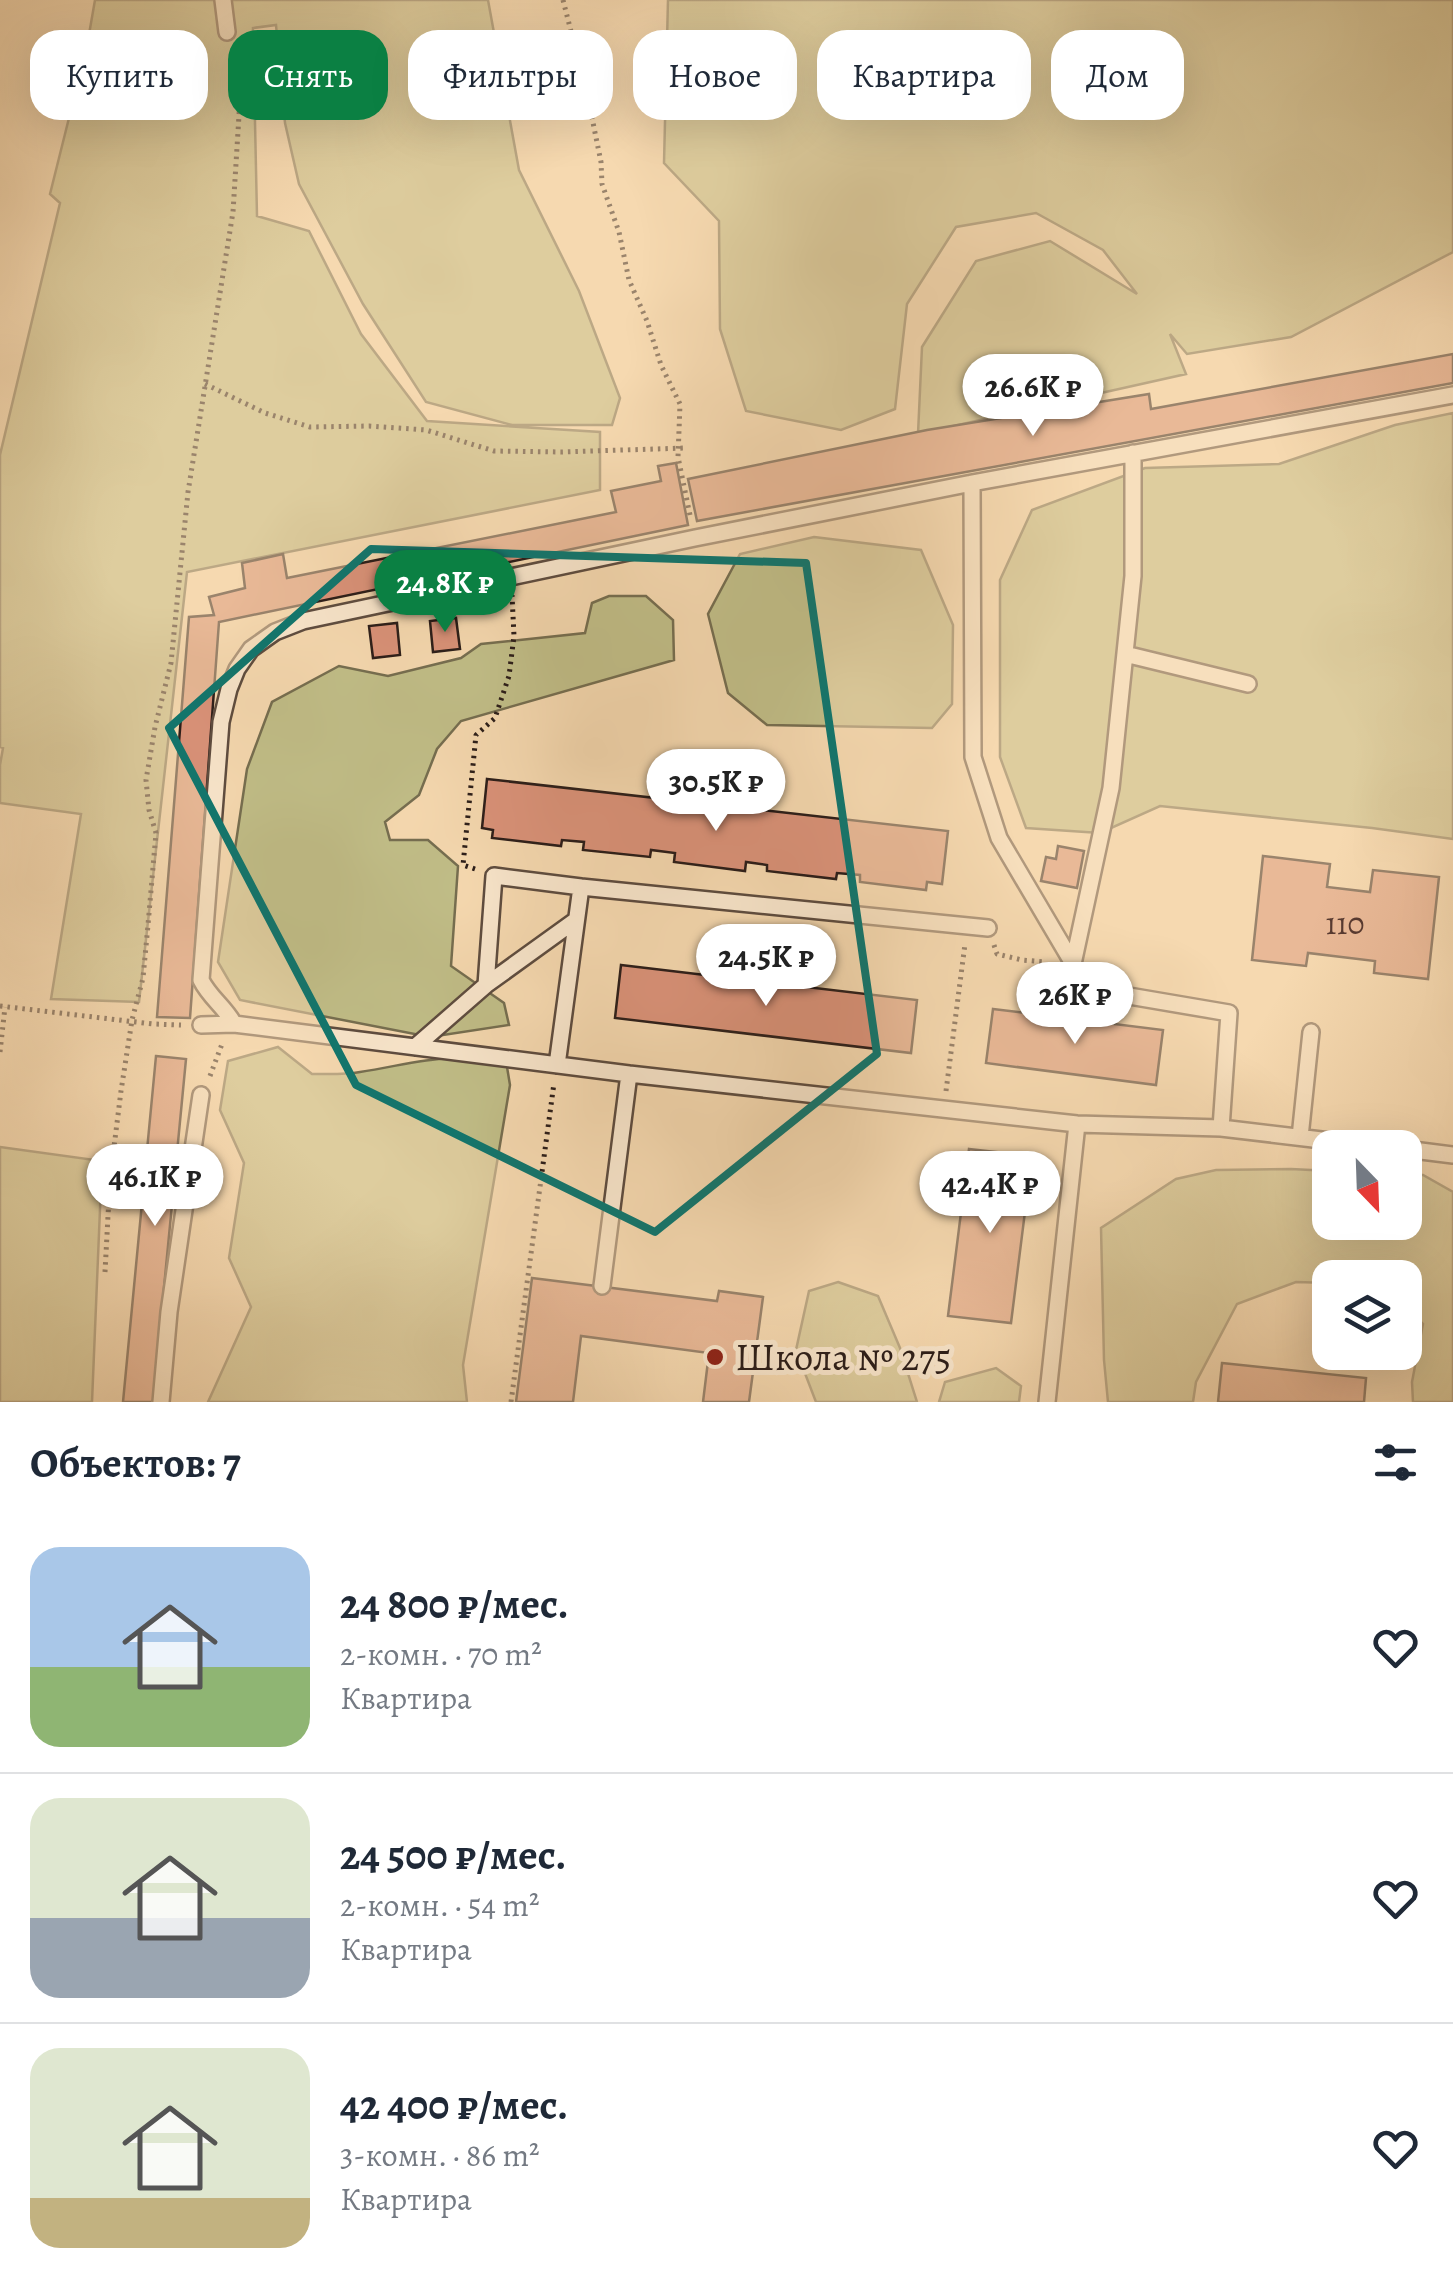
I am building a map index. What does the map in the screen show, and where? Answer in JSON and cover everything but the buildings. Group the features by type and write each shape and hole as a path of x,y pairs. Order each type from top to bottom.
{"lane":[{"path":"223,0 226,32"},
{"path":"234,1024 201,980 221,722 237,668 251,650 275,632 303,621 695,538 1453,395"},
{"path":"1073,964 1111,788 1134,576 1133,454"},
{"path":"972,483 973,756 999,838 1088,989 1228,1012 1221,1128"},
{"path":"1125,654 1248,684"},
{"path":"486,986 494,876 988,928"},
{"path":"557,1065 581,888"},
{"path":"415,1047 486,986 576,920"},
{"path":"201,1026 234,1024 629,1074 1077,1124 1221,1128 1312,1138"},
{"path":"1300,1137 1311,1032"},
{"path":"602,1286 629,1074"},
{"path":"161,1402 168,1312 200,1095"},
{"path":"1046,1402 1077,1124"},
{"path":"1422,1151 1453,1155"}],"path":[{"path":"563,0 588,98 602,184 619,232 629,280 680,404 682,448 678,457 695,538"},
{"path":"105,1272 110,1178 132,1020 143,978 156,832 146,780 171,663 188,492 234,212 242,67 226,32"},
{"path":"206,384 265,413 310,427 426,430 494,451 682,448"},
{"path":"494,876 463,865 476,735 495,718 509,676 514,636 512,577"},
{"path":"943,1109 967,926"},
{"path":"988,928 998,954 1073,964"},
{"path":"0,1052 3,1006 201,1026"},
{"path":"200,1095 234,1024"},
{"path":"512,1402 557,1065"}],"highlighted area":[{"path":"371,549 806,563 877,1054 655,1232 356,1085 169,728"}],"shaded area":[{"path":"95,0 488,0 493,30 408,30 408,120 510,120 519,170 579,291 620,398 612,425 512,425 426,402 363,304 299,184 285,123 285,120 388,120 388,30 276,30 276,25 228,30 228,120 255,120 257,216 309,231 361,334 427,421 600,432 600,490 187,572 139,1002 51,999 81,814 0,803 0,455 60,203 50,194 68,120 208,120 208,30 90,30"},
{"path":"668,0 1453,0 1453,252 1291,337 1187,354 1170,334 1186,374 918,434 922,347 976,261 1050,241 1137,294 1103,250 1036,213 956,227 907,304 895,409 841,430 746,411 720,329 719,221 664,163 665,120 797,120 797,30 667,30"},
{"path":"1453,413 1453,839 1160,806 1100,833 1026,828 1000,757 1000,580 1032,510 1145,468 1279,464 1395,425"},
{"path":"814,537 921,550 953,625 952,704 932,728 767,725 728,693 708,614 740,554"},
{"path":"609,596 646,596 673,620 674,660 461,721 437,749 419,795 385,822 390,840 428,840 458,866 451,966 504,1003 509,1025 430,1037 240,1000 218,962 247,769 272,702 339,666 388,676 461,658 481,644 585,633 592,603"},
{"path":"278,1047 312,1074 354,1073 451,1058 507,1067 510,1085 463,1365 467,1402 208,1402 251,1307 229,1258 244,1163 220,1110 228,1061"},
{"path":"0,1147 102,1161 92,1402 0,1402"},
{"path":"1216,1170 1312,1170 1312,1240 1422,1240 1422,1175 1453,1192 1453,1402 1413,1402 1414,1370 1422,1370 1422,1260 1312,1260 1312,1282 1296,1282 1237,1304 1196,1382 1193,1402 1108,1402 1101,1228 1176,1179"},
{"path":"838,1282 878,1296 917,1402 816,1402 796,1350 809,1291"},
{"path":"996,1368 1021,1386 1019,1402 939,1402 945,1382"}],"place":[{"name":"Школа № 275","path":"715,1357"}]}
